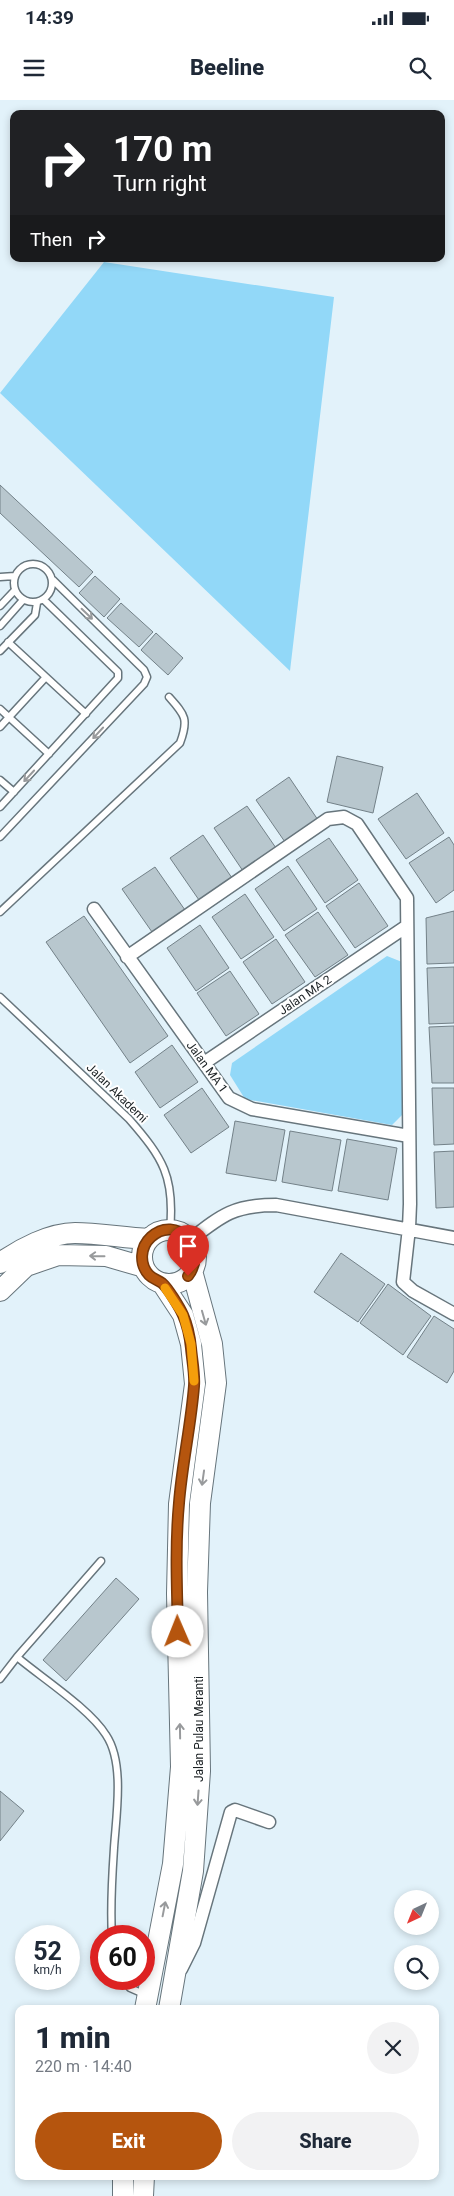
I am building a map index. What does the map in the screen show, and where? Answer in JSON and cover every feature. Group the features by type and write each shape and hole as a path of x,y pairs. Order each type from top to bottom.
{"main road":[{"path":"170,1230 184,1235 190,1240 196,1255 192,1271 182,1280 169,1284 162,1283 148,1274 144,1267 142,1252 149,1239 162,1231 170,1230"},
{"path":"0,1263 14,1253 40,1241 73,1233 149,1239"},
{"path":"0,1291 26,1266 58,1255 106,1256 144,1267"},
{"name":"Jalan Pulau Meranti","path":"170,2005 193,1871 199,1789 197,1592 200,1503 216,1384 212,1344 192,1271"},
{"name":"Jalan Pulau Meranti","path":"146,2002 173,1864 181,1767 177,1594 179,1504 195,1384 191,1344 183,1315 162,1283"},
{"path":"123,2180 123,2196"},
{"path":"143,2196 144,2180"}],"street":[{"path":"127,957 328,819 344,816 357,824 407,898 409,1228 403,1282 413,1292 454,1314"},
{"name":"Jalan MA 1","path":"94,910 229,1098 252,1109 409,1136"},
{"name":"Jalan MA 2","path":"204,1063 407,926"},
{"path":"190,1240 217,1219 238,1208 276,1204 454,1238"},
{"path":"175,1977 186,1962 194,1943 231,1812 236,1810 269,1822"}],"lane":[{"path":"0,837 144,684 147,677 144,670 52,580 48,571 40,565 29,564 20,569 15,576 15,590 23,600 37,603 44,600 51,591 52,580"},
{"path":"0,577 15,576"},
{"path":"0,606 15,590"},
{"path":"0,626 23,600"},
{"path":"0,807 118,678 118,672 44,600"},
{"path":"0,651 35,615 37,603"},
{"path":"8,642 86,714"},
{"path":"0,727 46,677"},
{"path":"0,912 180,743 186,728 184,713 169,697"},
{"path":"0,709 49,754"},
{"path":"0,780 14,792"},
{"name":"Jalan Akademi","path":"0,997 129,1119 148,1141 162,1162 171,1185 170,1230"},
{"path":"0,1679 101,1561"},
{"path":"17,1658 83,1710 107,1736 116,1759 117,1792 112,1925"},
{"path":"132,1990 146,2002"}],"shaded area":[{"path":"104,262 334,297 290,671 0,393"},
{"path":"387,956 402,962 404,1113 392,1125 245,1099 230,1075 232,1063"}],"building":[{"path":"0,485 93,572 79,587 0,513"},
{"path":"95,576 120,599 104,617 79,593"},
{"path":"121,603 153,632 139,647 107,618"},
{"path":"156,633 183,658 168,675 141,650"},
{"path":"337,756 383,767 373,813 327,802"},
{"path":"289,777 318,820 285,842 256,800"},
{"path":"417,793 444,833 406,859 378,819"},
{"path":"247,806 276,848 243,871 214,828"},
{"path":"203,835 232,878 199,900 170,858"},
{"path":"449,837 454,845 454,890 436,903 409,863"},
{"path":"329,838 358,880 325,903 296,860"},
{"path":"288,866 317,909 284,931 255,889"},
{"path":"155,867 185,910 152,932 122,889"},
{"path":"359,883 388,926 355,948 326,906"},
{"path":"245,894 274,937 241,959 212,917"},
{"path":"454,911 454,963 427,964 426,918"},
{"path":"318,912 348,955 315,977 285,935"},
{"path":"84,916 168,1036 130,1063 46,942"},
{"path":"200,925 229,968 196,991 167,948"},
{"path":"276,939 305,982 272,1004 243,962"},
{"path":"454,967 454,1023 429,1024 427,968"},
{"path":"230,971 259,1014 226,1036 197,993"},
{"path":"454,1026 454,1083 432,1083 429,1027"},
{"path":"172,1045 198,1082 160,1108 135,1072"},
{"path":"202,1088 229,1127 191,1153 164,1115"},
{"path":"432,1088 454,1088 454,1144 434,1145"},
{"path":"235,1121 285,1130 276,1181 226,1173"},
{"path":"290,1131 341,1140 332,1191 282,1182"},
{"path":"347,1139 397,1148 388,1200 338,1191"},
{"path":"454,1151 454,1207 436,1208 434,1152"},
{"path":"341,1253 385,1284 358,1322 314,1292"},
{"path":"388,1284 431,1316 403,1355 360,1323"},
{"path":"434,1316 454,1329 454,1371 447,1383 407,1357"},
{"path":"116,1578 139,1599 66,1681 43,1660"},
{"path":"0,1791 24,1811 0,1841"}],"slow traffic":[{"path":"165,1288 183,1315 191,1344 194,1381"}],"route":[{"path":"178,1632 179,1504 195,1384 191,1344 183,1315 162,1283 148,1274 144,1267 142,1252 149,1239 155,1234 170,1230 177,1231 190,1240 196,1255 192,1271 188,1276"}]}
